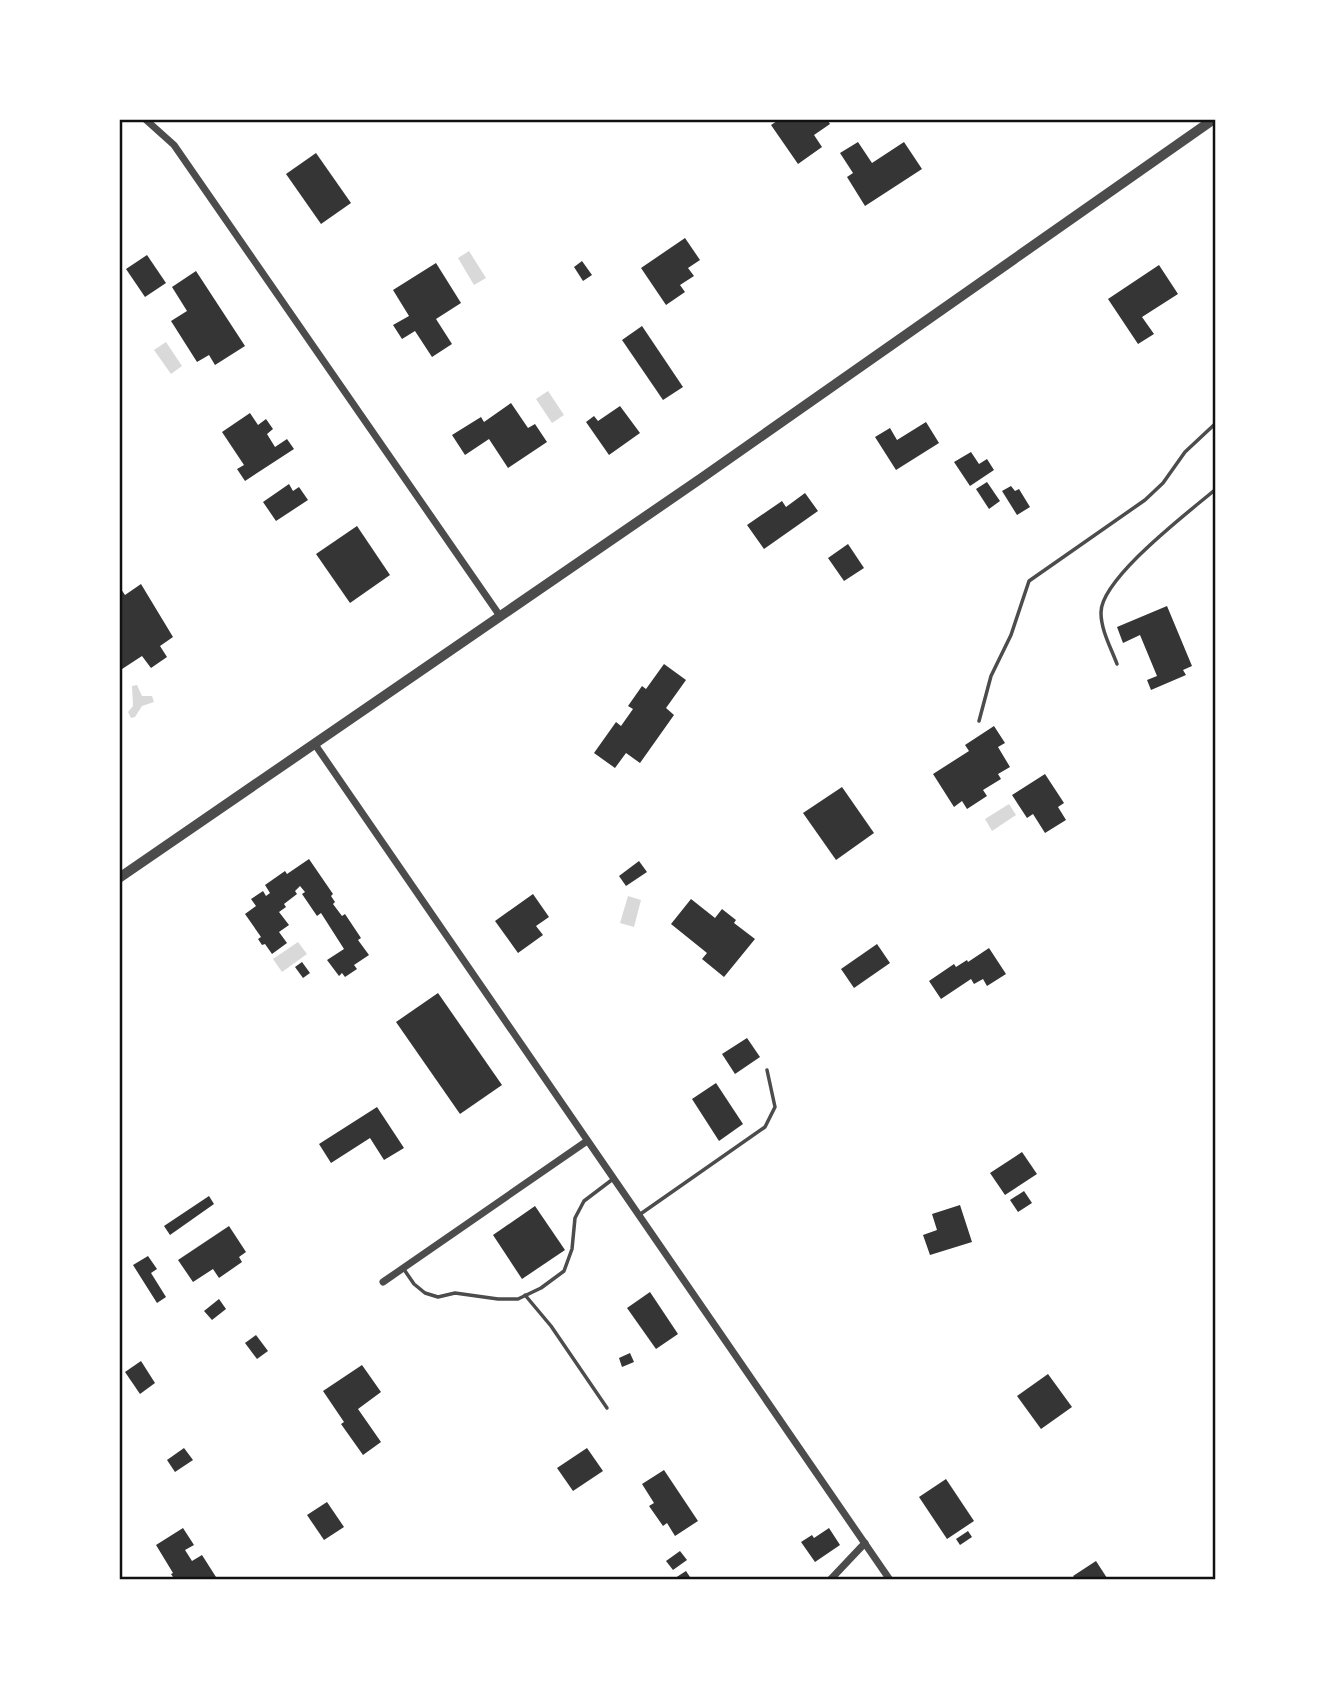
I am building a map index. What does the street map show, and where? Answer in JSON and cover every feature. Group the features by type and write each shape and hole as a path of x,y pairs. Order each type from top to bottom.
{"street":[{"path":"145,119 174,145 500,616"},
{"path":"119,878 1214,119"},
{"path":"314,743 890,1580"},
{"path":"383,1282 587,1141"},
{"path":"830,1580 865,1543"}],"lane":[{"path":"979,721 991,676 1011,635 1029,581 1145,500 1163,483 1185,452 1216,423"},
{"path":"1117,664 1102,624 1100,609 1116,579 1156,537 1216,489"},
{"path":"639,1215 765,1127 775,1108 767,1070"},
{"path":"403,1268 414,1284 425,1293 438,1297 455,1293 518,1299 541,1288 564,1271 572,1249 575,1218 584,1201 613,1178"},
{"path":"526,1295 551,1326 607,1408"}],"shaded area":[{"path":"469,251 486,278 474,285 458,258"},
{"path":"166,342 182,366 171,374 154,350"},
{"path":"548,391 564,415 552,423 536,399"},
{"path":"137,685 142,696 152,696 154,702 142,706 135,717 131,718 128,712 133,706 132,686"},
{"path":"1009,804 1016,815 992,831 985,819"},
{"path":"628,896 641,900 634,927 620,923"},
{"path":"298,942 307,954 282,972 273,959"}],"building":[{"path":"780,119 827,119 830,124 814,135 822,147 798,164 771,125"},
{"path":"858,142 872,163 904,142 922,169 865,206 847,177 853,173 840,153"},
{"path":"316,153 351,203 321,224 286,174"},
{"path":"685,238 700,260 688,268 694,276 680,285 685,292 666,305 641,268"},
{"path":"147,255 166,283 145,297 126,269"},
{"path":"582,261 592,275 583,281 574,267"},
{"path":"436,263 461,303 436,319 452,344 432,357 415,331 402,339 393,325 409,316 393,290"},
{"path":"1159,265 1178,294 1142,317 1154,334 1138,344 1108,299"},
{"path":"196,271 245,346 215,365 209,355 197,362 171,321 187,311 172,287"},
{"path":"642,326 683,387 663,400 622,340"},
{"path":"511,403 528,428 535,424 547,442 508,468 489,439 465,455 452,435 481,417 484,422"},
{"path":"620,406 640,433 609,455 586,422 594,416 598,421"},
{"path":"250,413 258,425 266,419 273,429 267,434 275,447 287,439 294,449 245,481 237,469 244,465 222,432"},
{"path":"926,422 939,443 896,470 875,437 890,428 897,440"},
{"path":"971,452 979,464 987,459 994,470 970,486 954,462"},
{"path":"987,482 1000,501 989,509 976,489"},
{"path":"289,484 293,491 299,487 308,500 276,521 263,502"},
{"path":"1011,486 1015,491 1019,489 1030,507 1017,515 1002,491"},
{"path":"805,493 818,511 764,549 747,525 782,501 786,507"},
{"path":"357,526 390,575 350,603 316,554"},
{"path":"848,544 864,568 844,581 828,558"},
{"path":"141,584 173,637 160,646 167,657 151,668 142,656 119,671 119,586 125,595"},
{"path":"1167,606 1192,666 1183,670 1186,675 1151,690 1147,680 1157,676 1140,635 1123,643 1117,627"},
{"path":"664,664 686,680 666,708 674,715 640,763 626,753 615,768 594,753 616,722 621,726 633,709 628,706 642,686 646,689"},
{"path":"994,726 1005,743 998,747 1010,767 998,774 1001,779 983,790 987,796 967,809 962,801 954,807 933,774 969,751 965,745"},
{"path":"1045,774 1064,803 1058,807 1066,820 1045,833 1033,814 1027,818 1012,795"},
{"path":"842,787 874,833 836,860 803,813"},
{"path":"309,859 333,894 333,904 342,916 345,914 369,955 354,965 357,969 345,977 342,973 339,976 327,960 344,949 321,913 317,916 302,894 305,892 300,886 295,891 297,894 284,904 286,907 279,912 289,925 279,932 287,943 272,954 265,944 262,945 258,939 261,937 245,914 256,906 251,899 263,891 266,896 270,893 265,885"},
{"path":"639,861 647,872 626,886 619,876"},
{"path":"533,894 549,917 536,926 543,935 518,953 495,921"},
{"path":"691,899 715,918 722,909 736,920 734,923 755,939 724,977 702,959 707,953 671,924"},
{"path":"877,944 890,963 854,988 841,969"},
{"path":"989,948 1006,974 987,986 983,979 974,984 971,979 941,999 929,981 954,964 956,967 967,960 968,962"},
{"path":"302,962 310,973 303,978 295,967"},
{"path":"438,993 502,1085 460,1114 396,1022"},
{"path":"747,1038 760,1057 735,1074 722,1054"},
{"path":"716,1083 743,1124 719,1141 692,1099"},
{"path":"377,1107 404,1148 384,1160 370,1138 331,1163 319,1144"},
{"path":"1022,1152 1037,1174 1005,1195 990,1173"},
{"path":"1024,1191 1032,1203 1018,1212 1010,1200"},
{"path":"209,1196 214,1204 170,1235 164,1226"},
{"path":"960,1205 972,1242 930,1255 923,1235 937,1230 932,1214"},
{"path":"535,1206 565,1250 522,1279 493,1235"},
{"path":"229,1226 246,1252 239,1257 242,1262 219,1278 213,1269 193,1282 178,1260"},
{"path":"148,1256 157,1269 151,1273 166,1297 157,1303 133,1265"},
{"path":"650,1292 678,1334 656,1349 627,1308"},
{"path":"219,1299 226,1309 212,1320 204,1311"},
{"path":"256,1335 268,1351 257,1359 245,1343"},
{"path":"630,1353 634,1362 622,1367 619,1358"},
{"path":"141,1361 155,1383 140,1394 125,1372"},
{"path":"362,1365 381,1392 358,1409 381,1442 363,1455 341,1424 344,1422 323,1391"},
{"path":"1048,1374 1072,1407 1041,1429 1017,1396"},
{"path":"184,1448 193,1460 175,1472 167,1460"},
{"path":"587,1448 603,1471 573,1491 557,1468"},
{"path":"664,1470 698,1521 675,1536 667,1523 663,1526 649,1506 654,1503 642,1484"},
{"path":"946,1479 974,1521 947,1539 919,1497"},
{"path":"327,1502 344,1527 324,1540 307,1515"},
{"path":"183,1528 194,1545 185,1550 192,1561 202,1555 216,1577 212,1580 175,1580 171,1574 173,1573 156,1545"},
{"path":"829,1528 840,1545 815,1562 801,1542 812,1535 814,1538"},
{"path":"968,1531 972,1537 960,1545 956,1539"},
{"path":"680,1551 687,1560 673,1570 666,1561"},
{"path":"1096,1561 1107,1578 1076,1580 1073,1576"},
{"path":"686,1571 692,1580 672,1580"}]}
